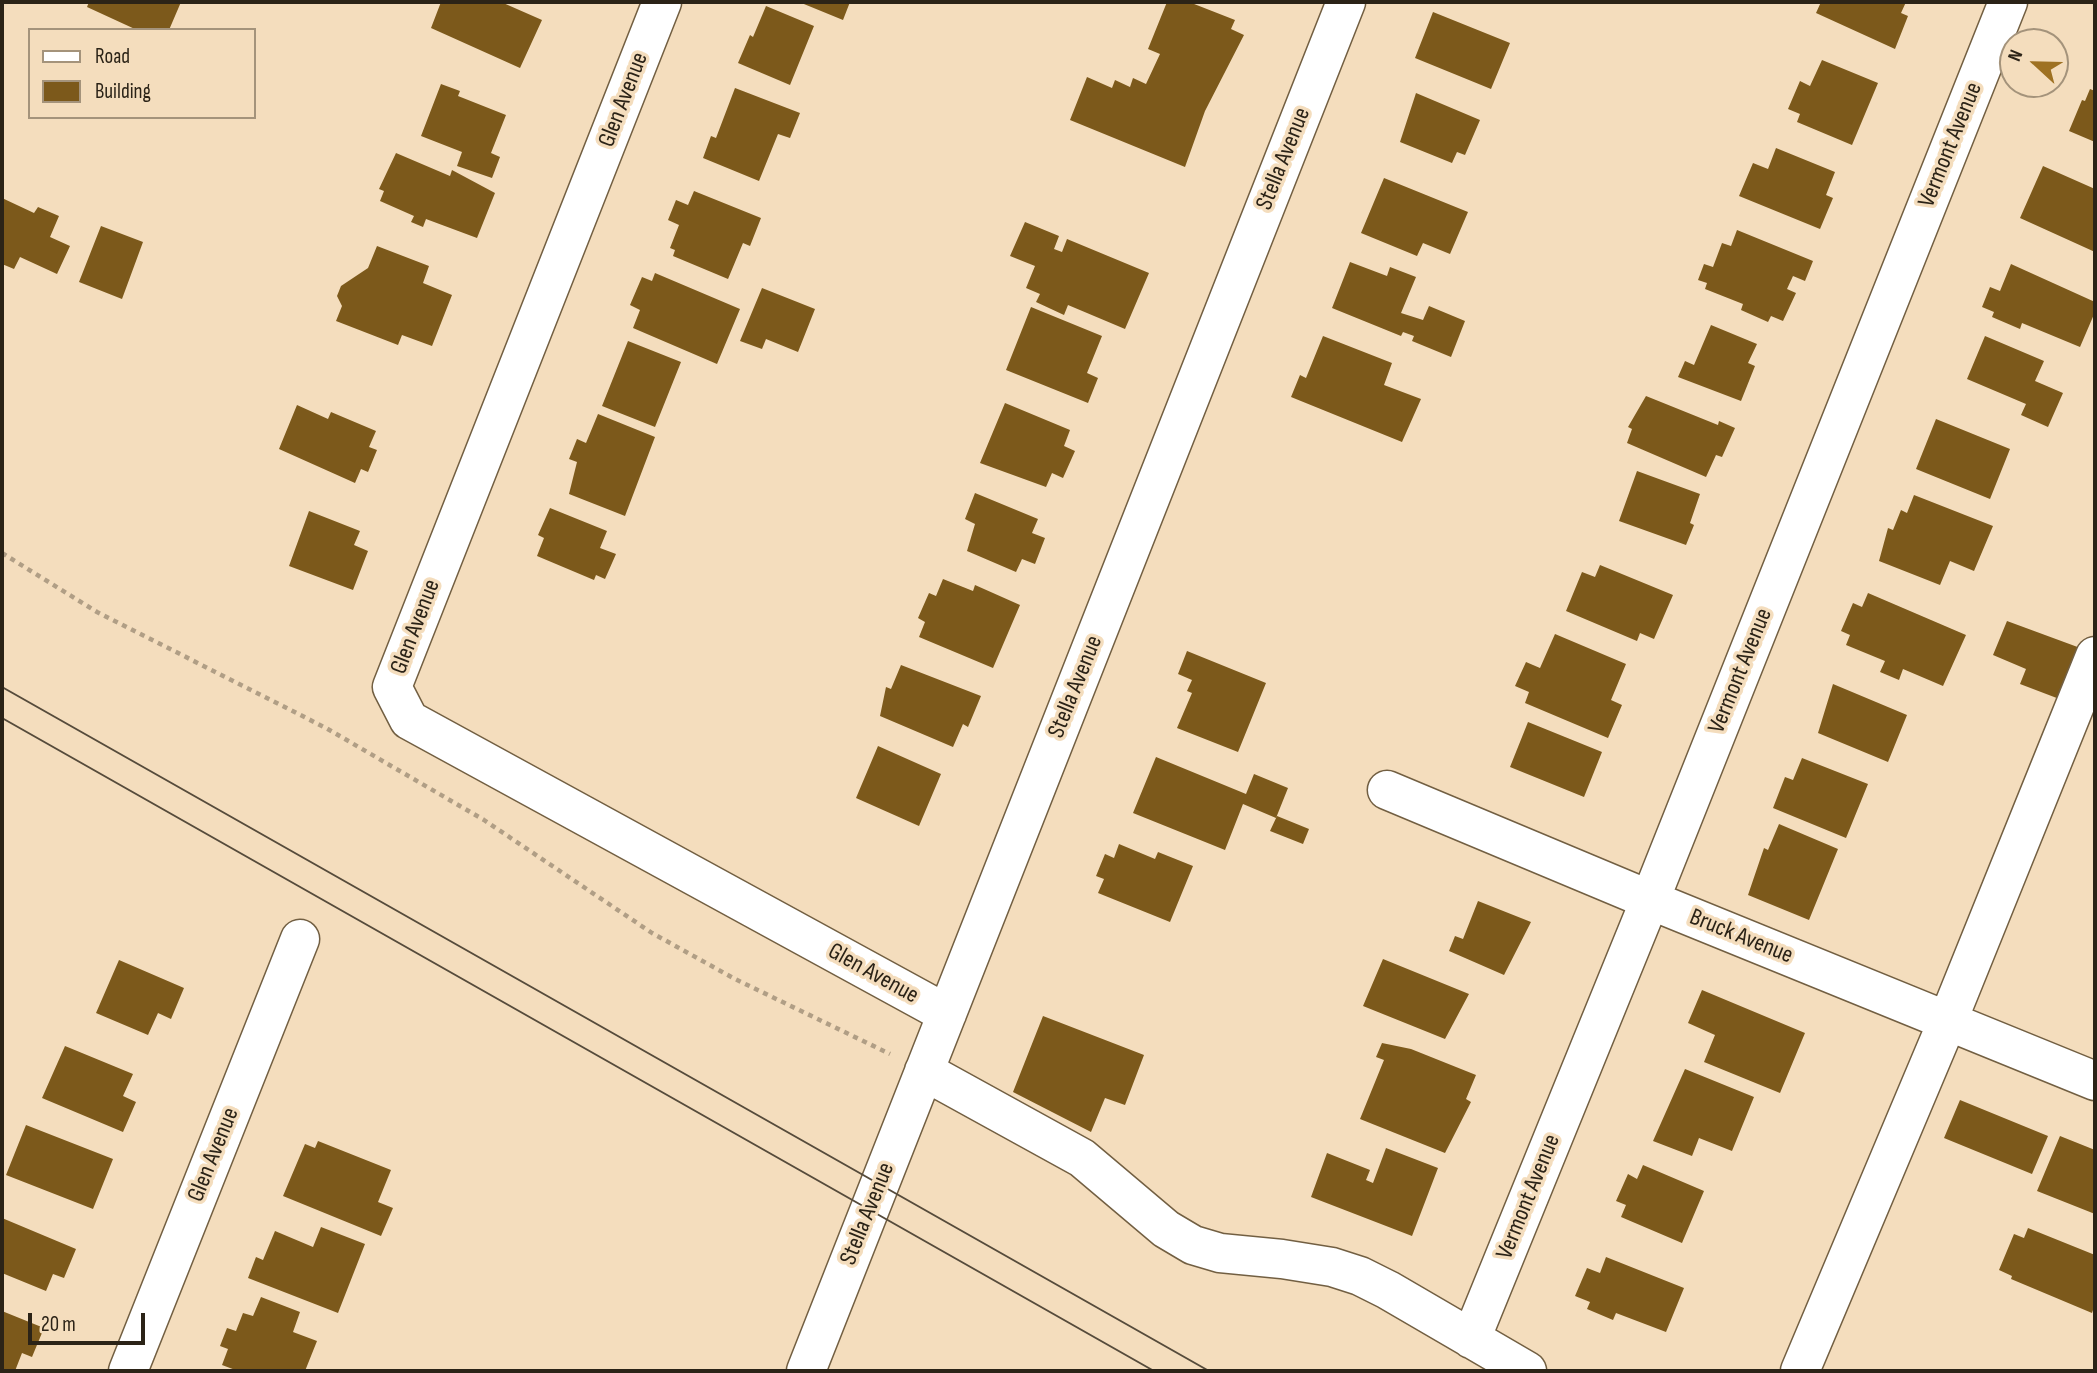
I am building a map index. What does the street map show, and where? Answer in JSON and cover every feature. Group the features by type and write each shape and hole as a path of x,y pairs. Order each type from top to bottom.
{"street":[{"name":"Glen Avenue","path":"662,2 392,687 409,720 947,1014"},
{"name":"Stella Avenue","path":"806,1371 1346,2"},
{"name":"Vermont Avenue","path":"1471,1339 1650,900 2008,2"},
{"path":"1800,1371 1948,1020 2095,656"},
{"name":"Bruck Avenue","path":"1387,790 1650,900 2095,1080"},
{"name":"Glen Avenue","path":"128,1371 300,939"},
{"path":"924,1071 1082,1158 1166,1229 1193,1245 1220,1253 1282,1259 1360,1276 1527,1371"}],"path":[{"path":"2,553 97,612 326,728 484,820 652,933 735,979 924,1071"}],"building":[{"path":"89,2 181,2 170,28 133,28 87,7"},
{"path":"441,2 501,2 542,20 520,68 431,28"},
{"path":"799,2 850,2 843,20"},
{"path":"1167,2 1189,2 1235,20 1231,29 1244,35 1205,111 1185,167 1070,120 1087,77 1112,88 1115,80 1130,87 1133,78 1146,84 1160,54 1148,49"},
{"path":"1821,2 1906,2 1901,13 1908,16 1895,49 1816,13"},
{"path":"766,6 814,26 790,85 738,63"},
{"path":"1433,12 1510,43 1491,89 1415,58"},
{"path":"1822,60 1878,83 1852,145 1797,122 1800,114 1788,109 1800,81 1810,86"},
{"path":"441,84 460,91 458,96 506,115 491,153 500,157 492,178 457,166 462,152 421,136"},
{"path":"735,88 800,113 790,138 778,134 759,181 703,158 711,136 716,138"},
{"path":"2090,89 2095,91 2095,142 2069,131 2082,100 2085,101"},
{"path":"1416,93 1480,120 1465,155 1457,152 1452,163 1400,142"},
{"path":"1776,148 1835,172 1826,195 1833,198 1820,229 1739,196 1753,163 1768,169"},
{"path":"396,153 450,176 452,170 495,193 477,238 426,219 423,227 411,222 414,216 380,201 384,191 379,189"},
{"path":"2043,166 2095,189 2095,252 2020,218"},
{"path":"1384,178 1468,212 1450,254 1423,243 1417,256 1361,233"},
{"path":"694,191 761,218 750,246 743,243 728,279 673,256 675,250 670,248 679,225 668,220 676,200 688,205"},
{"path":"2,198 34,213 38,207 59,216 50,237 70,246 57,274 20,257 14,269 2,264"},
{"path":"1025,222 1059,236 1054,249 1062,252 1067,239 1149,273 1125,329 1068,305 1064,315 1036,302 1040,294 1026,288 1035,266 1010,256"},
{"path":"101,226 143,242 122,299 79,282"},
{"path":"1737,230 1813,261 1805,281 1793,276 1787,289 1796,293 1783,321 1771,316 1768,322 1741,310 1743,304 1705,289 1707,283 1698,280 1704,264 1713,267 1722,243 1731,246"},
{"path":"377,246 429,266 423,283 452,295 432,346 402,335 398,345 336,321 342,306 337,296 341,286 368,268"},
{"path":"1350,262 1387,276 1390,267 1416,277 1401,313 1423,320 1429,306 1465,321 1451,357 1412,341 1414,336 1403,332 1401,336 1332,308"},
{"path":"2011,264 2095,302 2095,312 2080,347 2022,323 2020,329 1992,317 1994,312 1982,307 1990,287 2000,291"},
{"path":"655,273 740,309 717,364 633,328 640,310 630,305 642,277 652,281"},
{"path":"762,288 815,309 798,352 766,339 762,349 740,341"},
{"path":"1031,307 1102,336 1087,373 1098,378 1088,403 1006,370"},
{"path":"1711,325 1757,344 1748,363 1755,366 1741,401 1678,377 1685,361 1694,365"},
{"path":"1323,336 1392,363 1384,385 1421,399 1402,442 1291,397 1300,375 1306,378"},
{"path":"1985,336 2044,361 2035,381 2063,393 2048,427 2021,415 2026,404 1967,379"},
{"path":"628,341 681,362 655,427 602,406"},
{"path":"1646,396 1718,425 1719,421 1735,428 1722,457 1716,455 1706,477 1627,443 1632,429 1628,427"},
{"path":"1005,403 1070,430 1064,446 1075,451 1063,478 1052,473 1046,487 980,463"},
{"path":"297,405 328,419 331,412 376,431 369,447 377,450 368,472 361,469 355,483 279,449"},
{"path":"598,414 655,437 625,516 569,494 577,462 569,459 577,439 586,443"},
{"path":"1936,419 2010,449 1990,499 1916,469"},
{"path":"1637,471 1700,494 1690,523 1694,525 1686,545 1619,521"},
{"path":"975,493 1038,519 1032,533 1045,538 1035,564 1022,559 1016,572 967,551 975,524 965,519"},
{"path":"1914,495 1993,526 1974,571 1950,561 1940,585 1879,561 1888,528 1893,530 1901,510 1907,513"},
{"path":"550,508 607,531 600,548 616,554 605,579 596,575 594,580 537,556 544,538 538,535"},
{"path":"309,511 360,531 354,545 368,551 353,590 289,566"},
{"path":"1600,565 1673,595 1654,639 1640,633 1637,641 1566,611 1582,572 1595,577"},
{"path":"943,579 973,591 975,585 1020,605 993,668 919,637 925,622 918,618 929,593 936,596"},
{"path":"1868,593 1966,635 1943,686 1903,669 1899,680 1880,672 1885,661 1846,645 1850,635 1841,631 1853,603 1862,607"},
{"path":"2007,621 2083,649 2062,700 2020,684 2026,669 1993,655"},
{"path":"1555,634 1626,664 1611,700 1622,705 1608,738 1525,703 1529,692 1515,686 1526,662 1540,668"},
{"path":"1187,651 1266,683 1238,752 1177,728 1192,693 1187,691 1192,680 1178,674"},
{"path":"901,665 981,696 968,727 963,724 953,747 880,716 886,687 891,689"},
{"path":"1833,684 1907,715 1888,762 1818,733"},
{"path":"1528,722 1602,752 1584,797 1510,767"},
{"path":"878,746 941,774 919,826 856,798"},
{"path":"1156,757 1246,794 1254,774 1288,788 1276,818 1243,804 1225,850 1133,813"},
{"path":"1802,758 1868,784 1846,838 1773,808 1785,777 1793,780"},
{"path":"1277,816 1309,829 1303,844 1270,831"},
{"path":"1779,824 1838,849 1809,920 1748,895 1764,848 1768,850"},
{"path":"1119,844 1155,859 1158,852 1193,866 1170,922 1098,893 1104,879 1096,876 1105,854 1114,858"},
{"path":"1478,901 1531,922 1504,975 1449,951 1455,936 1463,939"},
{"path":"1383,959 1469,994 1445,1039 1363,1006"},
{"path":"119,960 184,988 171,1019 158,1013 148,1035 96,1013"},
{"path":"1702,990 1805,1033 1780,1093 1704,1062 1715,1035 1688,1023"},
{"path":"1043,1016 1144,1055 1125,1105 1105,1098 1091,1132 1013,1092"},
{"path":"1382,1043 1411,1049 1476,1075 1466,1099 1471,1102 1445,1153 1360,1119 1384,1060 1376,1057"},
{"path":"65,1046 133,1074 123,1096 136,1102 123,1132 42,1098"},
{"path":"1685,1069 1754,1097 1732,1151 1699,1138 1692,1156 1653,1141"},
{"path":"1960,1100 2048,1136 2032,1174 1944,1138"},
{"path":"26,1125 113,1159 93,1209 6,1175"},
{"path":"2060,1136 2095,1150 2095,1214 2037,1191"},
{"path":"318,1141 391,1170 378,1202 393,1208 381,1236 283,1196 305,1144 315,1148"},
{"path":"1386,1148 1438,1168 1412,1236 1311,1197 1327,1153 1370,1170 1366,1180 1373,1183"},
{"path":"1643,1165 1704,1191 1682,1243 1621,1217 1626,1205 1616,1201 1628,1174 1637,1179"},
{"path":"2,1218 76,1249 64,1278 53,1274 46,1291 2,1273"},
{"path":"321,1227 365,1244 338,1313 248,1278 256,1257 263,1260 275,1231 313,1247"},
{"path":"2028,1228 2095,1255 2095,1304 2092,1313 2011,1279 2012,1276 1999,1270 2014,1234 2024,1238"},
{"path":"1606,1257 1684,1288 1666,1332 1616,1313 1613,1320 1587,1309 1590,1302 1575,1296 1587,1268 1600,1273"},
{"path":"261,1297 300,1312 293,1332 317,1341 305,1371 238,1371 222,1365 228,1349 220,1346 227,1328 236,1331 243,1313 253,1316"},
{"path":"2,1311 44,1328 32,1357 22,1353 15,1371 2,1371"}],"tram line":[{"path":"2,687 1209,1371"},
{"path":"2,718 1154,1371"}]}
